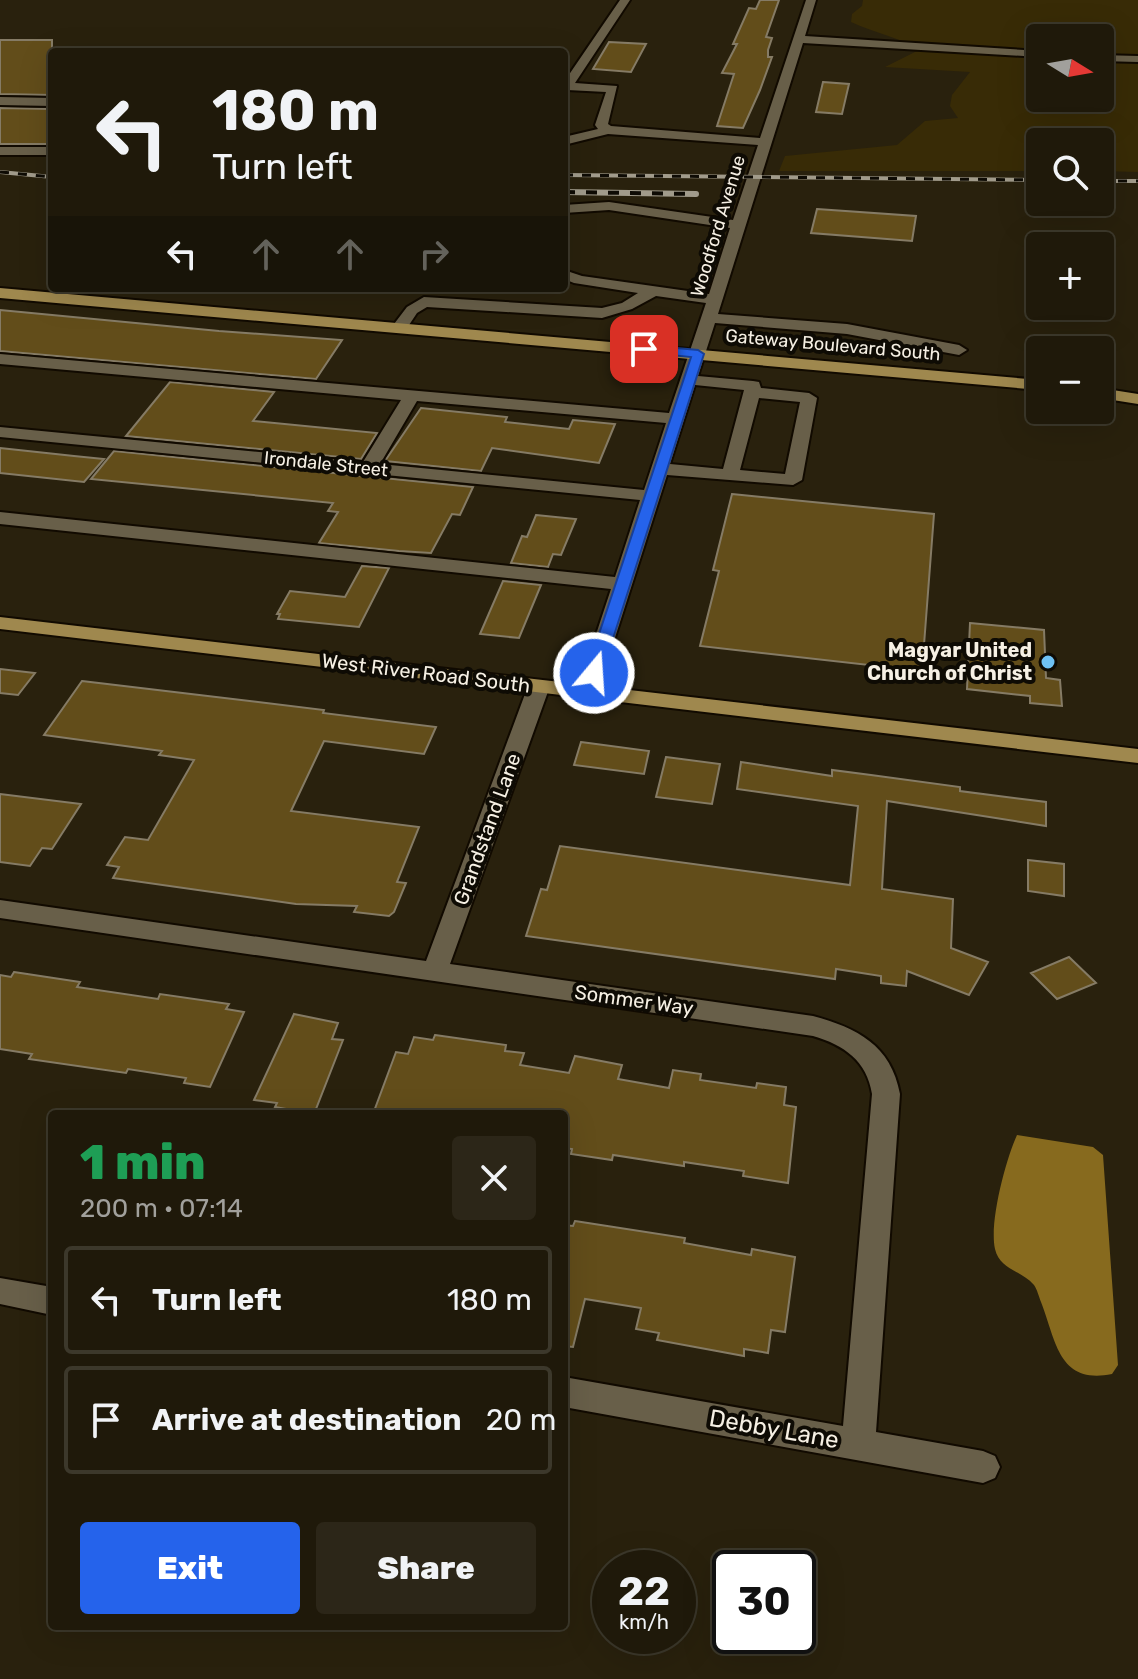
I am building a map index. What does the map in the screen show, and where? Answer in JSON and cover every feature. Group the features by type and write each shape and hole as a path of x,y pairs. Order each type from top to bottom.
{"main road":[{"name":"Gateway Boulevard South","path":"0,293 1026,384"},
{"path":"1114,395 1138,399"},
{"name":"West River Road South","path":"0,623 1138,756"}],"street":[{"path":"568,85 625,0"},
{"name":"Woodford Avenue","path":"588,692 811,0"},
{"path":"799,39 1026,53"},
{"path":"1114,58 1138,59"},
{"path":"568,86 613,89 601,125 608,130"},
{"path":"0,101 48,102"},
{"path":"568,140 608,130 765,142"},
{"path":"0,151 48,151"},
{"path":"568,209 609,206 739,225"},
{"path":"568,276 579,280 716,300"},
{"path":"399,328 412,310 424,302 602,313 627,306 653,291"},
{"path":"710,318 847,329 959,350"},
{"path":"0,359 677,419"},
{"path":"690,380 753,386 730,475"},
{"path":"661,469 793,480 809,398 752,392"},
{"path":"369,468 412,396"},
{"name":"Irondale Street","path":"0,432 652,496"},
{"path":"0,518 623,584"},
{"name":"Grandstand Lane","path":"435,971 539,686"},
{"name":"Sommer Way","path":"0,909 813,1026 838,1033 874,1059 884,1074 886,1094 858,1444"},
{"path":"0,1291 48,1300"},
{"name":"Debby Lane","path":"568,1393 983,1467"}],"shaded area":[{"path":"863,0 1138,0 1138,172 1114,171 1114,128 1026,128 1026,171 779,171 785,156 897,145 925,121 958,118 950,106 952,95 970,72 885,67 919,50 851,22 852,14 862,6"},
{"path":"1017,1135 1093,1147 1103,1155 1118,1365 1112,1374 1094,1376 1080,1373 1070,1366 1056,1344 1034,1285 1006,1266 995,1249 996,1207"}],"building":[{"path":"760,0 779,0 766,37 772,38 768,57 772,57 743,128 717,126 734,74 722,73 737,44 733,44 749,8 756,9"},
{"path":"0,40 52,40 52,48 48,48 48,95 0,94"},
{"path":"609,42 646,44 631,72 593,69"},
{"path":"823,82 849,84 842,114 816,112"},
{"path":"0,108 48,109 48,144 0,144"},
{"path":"817,209 916,216 912,241 811,233"},
{"path":"0,310 342,340 316,379 0,351"},
{"path":"170,382 274,392 253,421 377,433 361,459 126,436"},
{"path":"421,408 507,417 505,422 569,429 573,420 615,424 599,463 492,448 481,471 385,461"},
{"path":"0,448 104,459 84,482 0,473"},
{"path":"114,451 473,487 460,515 452,514 431,553 319,543 338,512 328,511 333,503 91,479"},
{"path":"732,494 934,514 922,671 700,646 719,571 713,570"},
{"path":"536,515 576,519 561,555 553,554 548,567 511,563 522,536 527,537"},
{"path":"362,566 389,568 359,627 278,619 280,614 277,614 290,591 345,597"},
{"path":"503,581 541,585 519,638 480,634"},
{"path":"970,623 1044,630 1046,678 1060,680 1062,706 1030,703 1030,696 967,689"},
{"path":"0,669 35,673 18,695 0,693"},
{"path":"82,681 324,710 323,713 436,727 424,754 324,741 291,811 419,827 397,882 406,883 394,912 389,916 354,912 357,906 296,904 113,878 119,867 107,865 125,837 148,840 194,760 159,755 162,751 44,735"},
{"path":"581,742 649,751 644,774 574,765"},
{"path":"666,757 720,764 712,804 656,797"},
{"path":"741,762 832,776 832,770 871,775 1046,802 1046,826 887,801 882,889 953,899 951,948 988,962 969,995 907,971 906,986 881,983 881,976 836,969 835,979 526,936 541,889 547,890 560,846 850,885 858,806 737,789"},
{"path":"0,794 81,804 52,849 42,848 30,866 0,862"},
{"path":"1028,860 1064,864 1064,896 1028,891"},
{"path":"1069,957 1096,983 1057,999 1031,973"},
{"path":"14,972 80,982 77,987 158,999 160,994 229,1004 226,1009 244,1012 210,1087 184,1083 186,1078 128,1069 126,1073 29,1059 32,1054 0,1049 0,975 11,977"},
{"path":"294,1014 338,1023 332,1039 343,1040 316,1110 292,1110 275,1107 277,1103 254,1100"},
{"path":"435,1035 506,1045 505,1051 524,1053 520,1065 569,1073 575,1056 622,1065 618,1079 669,1088 673,1070 701,1074 700,1080 756,1088 757,1083 786,1087 784,1105 796,1107 788,1183 743,1176 744,1171 684,1162 684,1166 613,1155 612,1160 571,1154 572,1149 568,1148 568,1110 374,1110 396,1052 408,1054 414,1037 433,1040"},
{"path":"575,1221 685,1238 684,1243 751,1255 752,1249 795,1257 785,1332 771,1330 768,1353 744,1349 744,1356 657,1340 659,1333 636,1329 641,1308 585,1299 573,1347 568,1346 568,1225 573,1226"}],"railway":[{"path":"0,172 48,177"},
{"path":"568,175 1026,180"},
{"path":"1114,181 1138,181"},
{"path":"568,192 696,194"}],"place":[{"name":"Magyar United Church of Christ","path":"1048,662"}],"route":[{"path":"594,673 698,354 644,349"}]}
